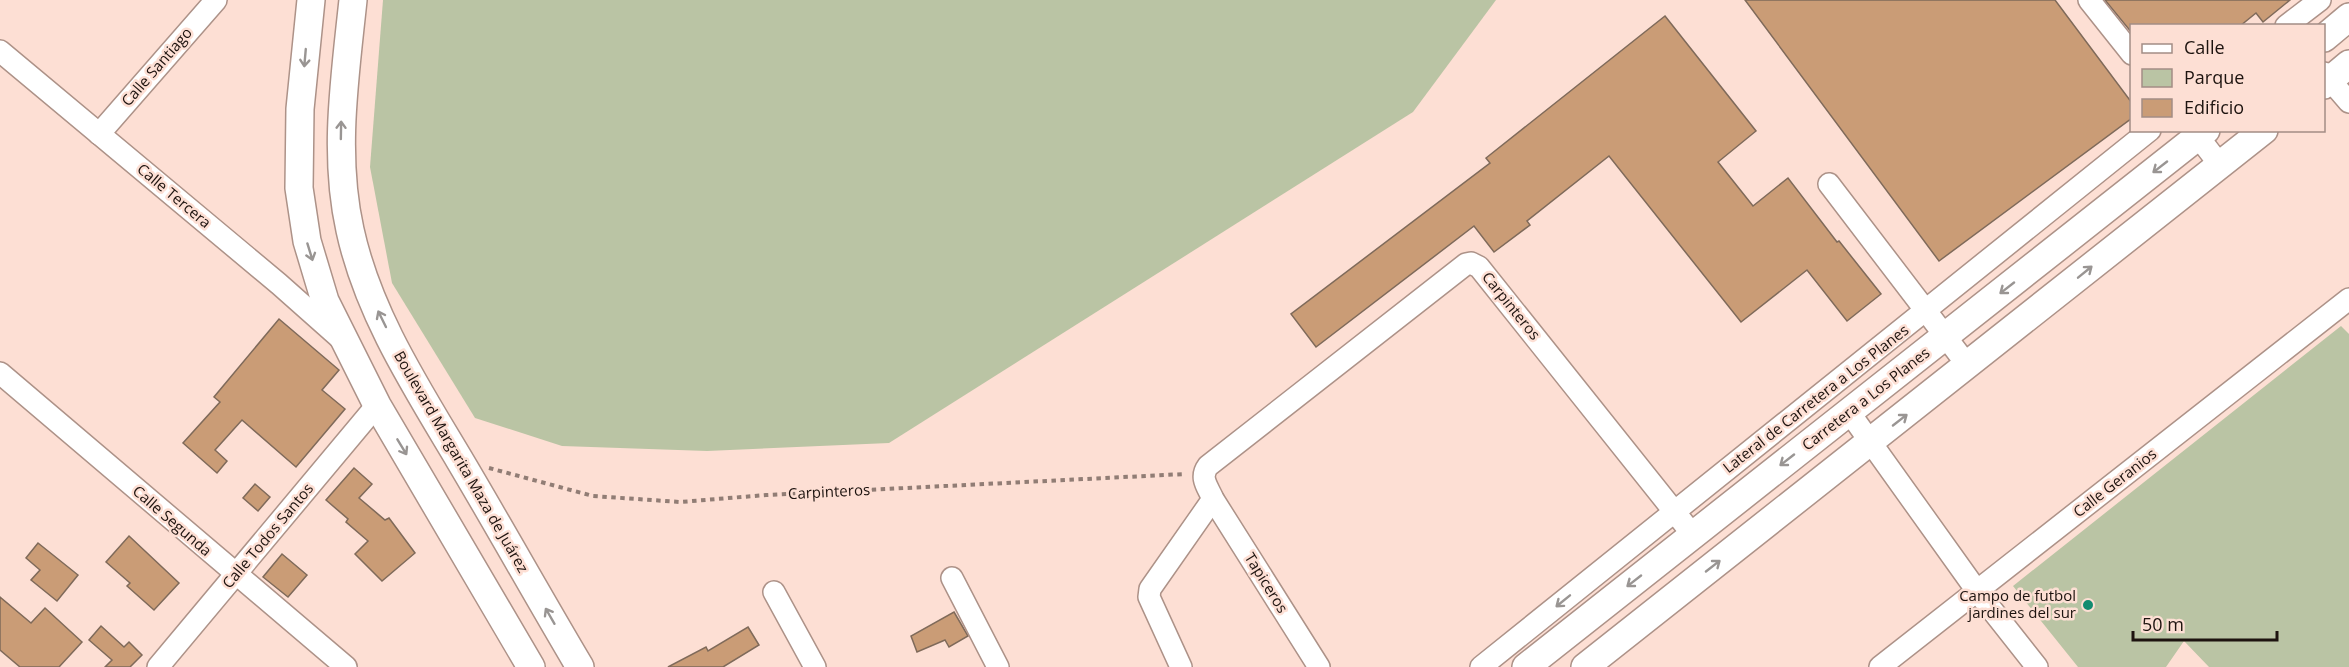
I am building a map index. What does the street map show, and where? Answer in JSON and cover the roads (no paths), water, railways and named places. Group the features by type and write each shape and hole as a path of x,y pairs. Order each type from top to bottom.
{"main road":[{"path":"311,0 300,109 299,188 307,241 325,301 377,405 531,667"},
{"name":"Boulevard Margarita Maza de Juárez","path":"353,0 340,129 342,180 350,231 371,296 412,382 580,667"},
{"path":"2325,37 2349,17"},
{"path":"1585,667 2261,132"},
{"name":"Carretera a Los Planes","path":"1526,667 1946,337 2199,133"}],"street":[{"name":"Calle Santiago","path":"99,134 216,0"},
{"path":"2089,0 2130,51"},
{"path":"2289,24 2320,0"},
{"name":"Calle Tercera","path":"0,51 279,284 346,344"},
{"path":"2331,76 2349,102"},
{"name":"Lateral de Carretera a Los Planes","path":"1480,667 1926,312 2148,132"},
{"path":"2199,133 2220,165"},
{"path":"1829,184 1968,366"},
{"name":"Carpinteros","path":"1213,499 1203,473 1217,459 1466,264 1471,263 1479,267 1693,535"},
{"name":"Calle Geranios","path":"1880,667 2349,299"},
{"name":"Calle Segunda","path":"0,373 346,667"},
{"name":"Calle Todos Santos","path":"158,667 377,405"},
{"path":"1848,412 1977,591 2037,667"},
{"path":"1181,667 1149,597 1150,589 1213,499"},
{"name":"Tapiceros","path":"1213,499 1319,667"},
{"path":"952,578 998,667"},
{"path":"774,592 815,667"}],"place":[{"name":"Campo de futbol jardines del sur","path":"2088,605"}]}
